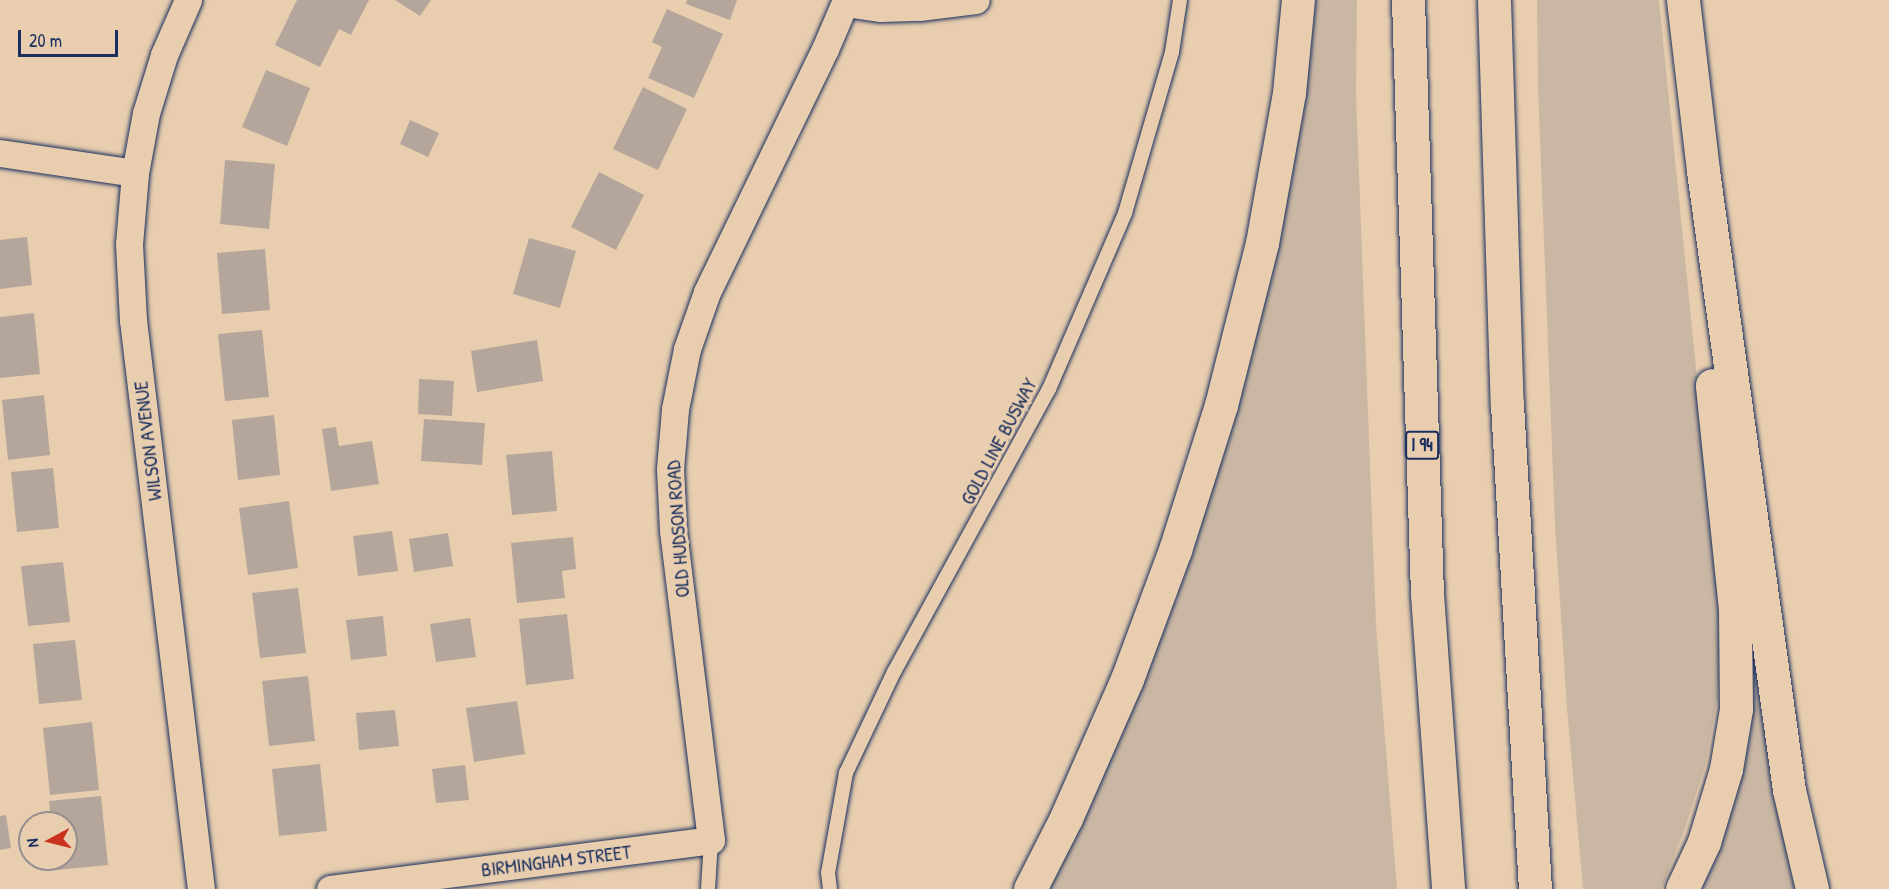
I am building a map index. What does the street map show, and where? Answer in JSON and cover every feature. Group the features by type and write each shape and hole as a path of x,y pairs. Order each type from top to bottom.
{"highway":[{"path":"1030,889 1066,818 1127,679 1175,550 1221,405 1262,243 1289,93 1298,0"},
{"name":"I 94","path":"1408,0 1427,594 1448,889"},
{"path":"1494,0 1507,404 1535,889"},
{"path":"1683,0 1703,171 1790,790 1812,889"},
{"path":"1682,889 1704,842 1720,790 1737,709 1735,609 1695,209 1703,171"}],"street":[{"name":"WILSON AVENUE","path":"188,0 164,55 146,113 135,173 129,244 133,321 201,889"},
{"path":"846,1 881,8 919,7 976,0"},
{"name":"OLD HUDSON ROAD","path":"711,840 673,530 670,469 675,409 687,349 707,292 846,1"},
{"path":"0,153 135,173"},
{"name":"BIRMINGHAM STREET","path":"330,889 711,840"}],"lane":[{"name":"GOLD LINE BUSWAY","path":"830,889 828,873 846,773 894,672 1049,389 1125,213 1172,52 1180,0"},
{"path":"708,889 711,840"}],"shaded area":[{"path":"1310,0 1357,0 1356,94 1376,625 1397,889 1046,889 1135,692"},
{"path":"1537,0 1659,0 1723,636 1718,695 1705,766 1684,831 1661,889 1583,889 1567,708 1555,525 1538,87"},
{"path":"1748,669 1758,669 1814,889 1693,889"}],"building":[{"path":"297,0 369,0 351,35 339,29 320,67 275,45"},
{"path":"395,0 431,0 420,16"},
{"path":"687,0 737,0 730,20 686,4"},
{"path":"667,9 723,34 694,98 648,78 662,47 652,42"},
{"path":"266,70 310,88 287,146 242,127"},
{"path":"643,87 687,109 658,170 613,149"},
{"path":"410,120 439,133 428,157 400,144"},
{"path":"225,160 275,164 269,229 220,224"},
{"path":"599,172 644,195 616,250 571,227"},
{"path":"27,237 32,285 0,289 0,240"},
{"path":"529,238 576,251 560,308 513,294"},
{"path":"265,249 270,310 222,314 217,253"},
{"path":"34,313 40,374 0,378 0,317"},
{"path":"262,330 269,397 225,401 218,334"},
{"path":"537,340 543,381 477,392 471,351"},
{"path":"419,379 454,381 452,416 418,414"},
{"path":"44,395 50,455 8,460 2,400"},
{"path":"274,415 280,475 238,480 232,420"},
{"path":"424,419 485,423 482,465 421,461"},
{"path":"336,427 339,446 372,441 379,484 331,491 322,429"},
{"path":"552,451 557,511 512,515 506,455"},
{"path":"53,468 59,528 17,532 11,472"},
{"path":"289,501 298,568 248,575 239,508"},
{"path":"392,531 398,571 358,576 353,536"},
{"path":"448,533 453,566 414,572 409,539"},
{"path":"573,537 576,569 562,571 565,598 517,603 511,543"},
{"path":"63,562 70,622 28,626 21,566"},
{"path":"298,588 306,653 260,658 252,593"},
{"path":"567,614 574,679 526,685 519,619"},
{"path":"383,616 387,656 351,660 346,620"},
{"path":"470,618 476,657 436,662 430,624"},
{"path":"75,640 82,700 39,704 33,644"},
{"path":"308,676 315,741 269,746 262,681"},
{"path":"517,701 525,754 474,762 466,708"},
{"path":"395,710 399,746 359,750 356,713"},
{"path":"92,722 99,790 50,795 43,728"},
{"path":"320,764 327,831 279,836 272,769"},
{"path":"465,765 469,800 436,803 432,769"},
{"path":"101,796 108,865 78,868 78,811 50,811 49,801"},
{"path":"6,815 11,848 0,850 0,816"}]}
